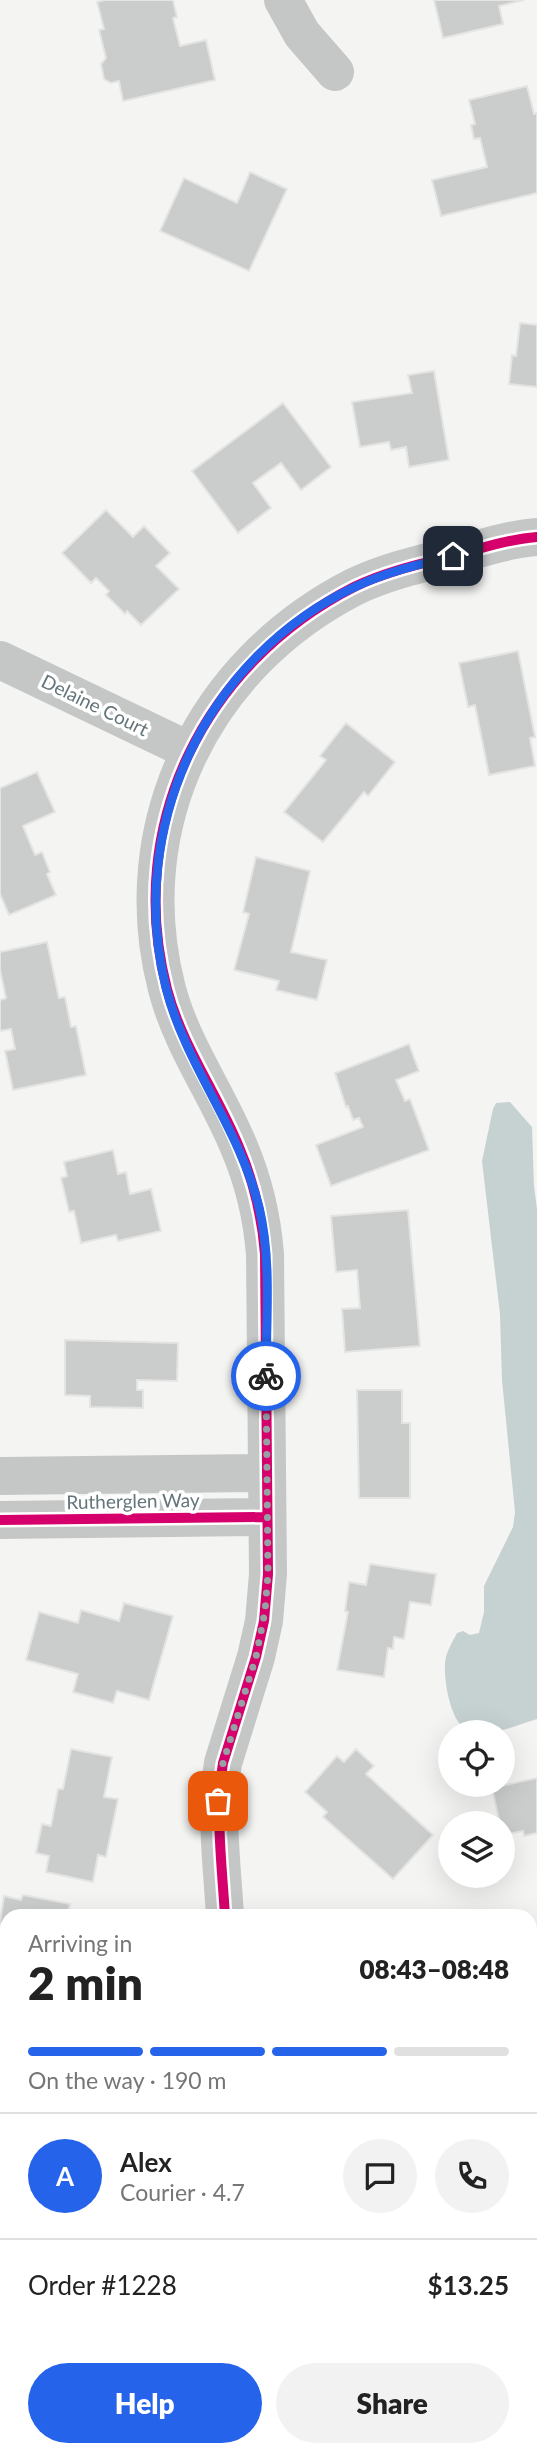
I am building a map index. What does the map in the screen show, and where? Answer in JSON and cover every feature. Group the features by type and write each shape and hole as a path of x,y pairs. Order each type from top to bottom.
{"street":[{"path":"284,0 302,34 335,72"},
{"path":"225,1909 218,1801 223,1763 264,1622 268,1574 265,1517 265,1254 260,1211 238,1145 194,1059 175,1016 166,986 158,938 155,889 160,841 177,780 205,722 253,659 301,618 356,586 401,569 505,542 537,537"},
{"name":"Delaine Court","path":"0,660 190,751"},
{"path":"0,1476 266,1473"},
{"name":"Rutherglen Way","path":"0,1520 265,1517"}],"shaded area":[{"path":"510,1102 532,1127 537,1209 537,1719 515,1726 515,1720 457,1720 447,1691 445,1663 457,1633 479,1633 484,1612 484,1586 513,1527 515,1512 502,1380 500,1314 482,1161 496,1103"}],"building":[{"path":"173,0 177,17 173,18 180,46 206,40 215,80 123,101 119,81 111,83 104,79 101,64 106,58 99,30 104,29 97,2"},
{"path":"434,0 524,0 499,6 503,24 443,38"},
{"path":"527,86 534,114 537,113 537,193 441,216 432,180 487,167 480,138 474,139 471,125 475,124 469,100"},
{"path":"250,172 287,189 249,271 160,231 184,178 237,203"},
{"path":"520,323 537,325 537,387 509,384 512,355 516,356"},
{"path":"434,371 449,460 409,467 406,447 391,450 389,442 360,447 352,402 412,393 408,375"},
{"path":"283,403 331,467 301,490 281,463 253,483 271,508 238,533 192,471"},
{"path":"106,510 133,537 144,526 170,553 156,566 179,589 141,625 106,595 109,591 96,578 91,583 62,553"},
{"path":"518,651 535,737 530,738 535,766 489,775 475,705 468,707 459,663"},
{"path":"346,723 395,762 368,796 364,792 323,842 284,812 326,760 320,756"},
{"path":"37,772 55,812 23,826 35,855 42,852 56,895 9,915 0,894 0,788"},
{"path":"256,857 310,871 291,952 327,960 317,1000 276,990 279,981 234,970 249,914 243,912"},
{"path":"47,942 59,998 65,997 71,1027 76,1026 86,1075 13,1090 5,1051 15,1049 11,1029 0,1031 0,1000 6,998 0,970 0,952"},
{"path":"409,1044 419,1071 396,1080 405,1101 410,1099 429,1150 331,1186 316,1145 363,1127 359,1118 353,1120 348,1106 346,1107 335,1073"},
{"path":"113,1150 118,1174 126,1172 130,1194 151,1189 161,1231 118,1241 116,1235 81,1243 74,1211 69,1212 61,1178 67,1176 64,1162"},
{"path":"408,1210 420,1346 345,1352 342,1309 360,1308 357,1270 336,1272 331,1216"},
{"path":"65,1340 178,1343 177,1381 137,1380 137,1390 143,1390 143,1408 90,1407 90,1396 65,1395"},
{"path":"357,1390 402,1390 402,1423 410,1423 410,1498 359,1498"},
{"path":"370,1564 436,1574 431,1605 410,1602 404,1639 394,1637 393,1649 388,1648 384,1677 337,1670 348,1612 345,1611 349,1582 366,1585"},
{"path":"124,1603 173,1616 149,1700 117,1691 113,1703 73,1692 78,1674 26,1660 39,1612 78,1623 81,1610 119,1621"},
{"path":"71,1749 112,1757 104,1797 118,1799 106,1857 98,1855 93,1882 46,1872 49,1856 36,1853 42,1824 51,1826 58,1789 63,1789"},
{"path":"356,1749 374,1766 366,1774 433,1835 393,1879 323,1817 327,1812 305,1792 337,1756 344,1762"},
{"path":"537,1778 537,1833 524,1836 523,1831 515,1833 515,1811 497,1811 494,1797 515,1797 515,1783"},
{"path":"23,1895 70,1904 69,1909 2,1909 4,1896 21,1900"}],"cycle path":[{"path":"225,1909 219,1820 223,1763 256,1657 264,1621 268,1574 265,1254 262,1227 249,1173 230,1127 181,1030 167,989 157,927 157,867 168,809 188,755 218,704 256,659 301,619 354,587 379,576 498,544 537,537"},
{"path":"0,1520 266,1517"}],"way so far":[{"path":"218,1801 223,1763 264,1622 268,1574 265,1517 266,1376"}],"route":[{"path":"266,1376 265,1254 260,1211 238,1145 175,1016 160,954 155,889 160,841 167,810 177,780 205,722 253,659 301,618 356,586 401,569 453,556"}]}
